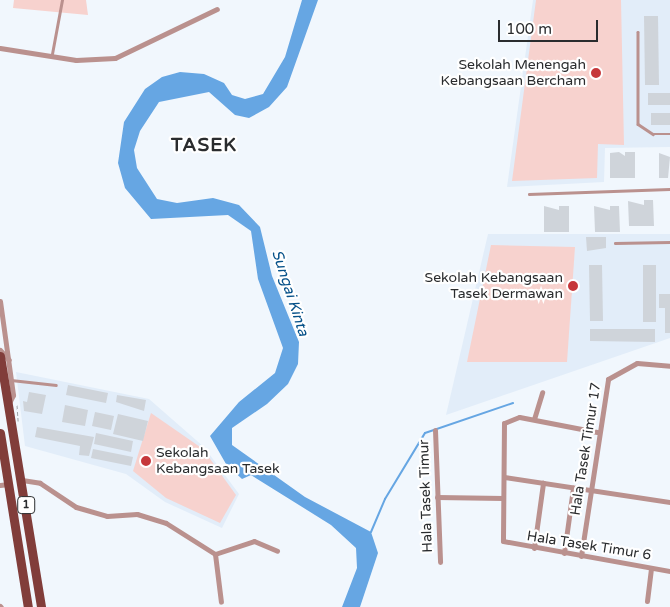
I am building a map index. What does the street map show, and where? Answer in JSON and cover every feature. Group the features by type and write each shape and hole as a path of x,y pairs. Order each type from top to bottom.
{"main road":[{"name":"1","path":"0,356 13,404 41,607"},
{"name":"1","path":"0,436 4,484 28,607"}],"street":[{"path":"0,48 52,54 76,60 115,58 217,9"},
{"path":"0,301 9,360 13,404"},
{"path":"0,350 9,360"},
{"name":"Hala Tasek Timur 17","path":"581,556 597,432 608,379 637,363 670,366"},
{"path":"534,419 542,392"},
{"path":"437,497 503,498 503,430 512,417 534,419 597,432"},
{"name":"Hala Tasek Timur","path":"435,430 440,562"},
{"path":"504,477 670,502"},
{"path":"22,480 40,483 76,507 107,516 136,514 166,523 215,554 222,602"},
{"path":"534,548 543,483"},
{"path":"564,553 573,488"},
{"name":"Hala Tasek Timur 6","path":"503,498 505,544 670,571"},
{"path":"215,554 254,541 277,551"},
{"path":"646,601 651,568"}],"lane":[{"path":"52,54 62,0"},
{"path":"638,32 638,124 653,134 670,134"},
{"path":"529,194 670,189"},
{"path":"615,243 670,242"},
{"path":"11,380 56,385"}],"path":[{"path":"13,404 20,421"}],"shaded area":[{"path":"14,0 86,0 88,15 13,8"},
{"name":"Sekolah Menengah Kebangsaan Bercham","path":"533,0 670,0 670,147 605,148 604,182 507,187"},
{"name":"Sekolah Menengah Kebangsaan Bercham","path":"536,0 621,0 624,145 598,144 597,178 512,181"},
{"name":"Sekolah Kebangsaan Tasek Dermawan","path":"488,234 670,234 670,338 446,415"},
{"path":"491,245 575,247 567,362 467,362"},
{"name":"Sekolah Kebangsaan Tasek","path":"16,372 149,399 204,447 239,494 222,528 165,502 126,474 25,446"},
{"path":"151,413 203,449 236,495 220,523 166,498 133,471"}],"water":[{"name":"Sungai Kinta","path":"302,0 318,0 287,87 269,107 249,118 235,115 209,92 159,102 140,131 134,150 137,168 157,199 177,203 213,198 239,205 260,227 272,276 299,342 298,364 288,384 267,404 232,428 232,445 305,497 371,532 378,553 360,607 342,607 357,568 356,548 331,525 251,475 242,479 226,464 210,436 239,402 275,373 283,348 258,279 251,231 228,215 151,219 125,188 118,163 124,122 145,89 162,77 180,72 204,74 224,83 232,95 245,99 263,94 285,57"}],"building":[{"path":"644,16 658,16 659,85 645,85"},
{"path":"648,93 670,93 670,105 648,105"},
{"path":"651,113 670,113 670,125 651,125"},
{"path":"619,152 625,156 625,152 635,152 635,178 610,178 610,153"},
{"path":"659,153 670,157 668,178 659,178"},
{"path":"644,200 653,200 654,226 629,226 628,201 644,205"},
{"path":"544,206 559,210 559,206 569,206 569,232 544,232"},
{"path":"594,206 610,210 610,206 619,206 620,232 595,232"},
{"path":"586,237 606,237 606,248 587,251"},
{"path":"589,265 602,265 603,321 590,321"},
{"path":"643,265 656,265 656,322 643,322"},
{"path":"659,294 670,294 670,333 665,333 665,308 659,308"},
{"path":"590,329 655,329 655,342 590,341"},
{"path":"68,385 108,393 106,403 66,395"},
{"path":"29,392 46,395 42,414 24,411 23,401 27,402"},
{"path":"117,395 146,400 144,411 116,402"},
{"path":"65,405 88,410 85,426 62,422"},
{"path":"95,412 114,416 111,430 92,426"},
{"path":"118,414 148,421 143,441 113,434"},
{"path":"37,427 94,437 89,456 79,455 80,446 35,437"},
{"path":"96,433 133,441 131,452 94,444"},
{"path":"93,449 133,457 131,466 91,458"}],"waterway":[{"path":"371,532 385,499 425,433 513,403"}],"place":[{"name":"Sekolah Menengah Kebangsaan Bercham","path":"596,73"},
{"name":"Sekolah Kebangsaan Tasek Dermawan","path":"573,286"},
{"name":"Sekolah Kebangsaan Tasek","path":"146,461"}],"district":[{"name":"TASEK","path":"204,146"}]}
